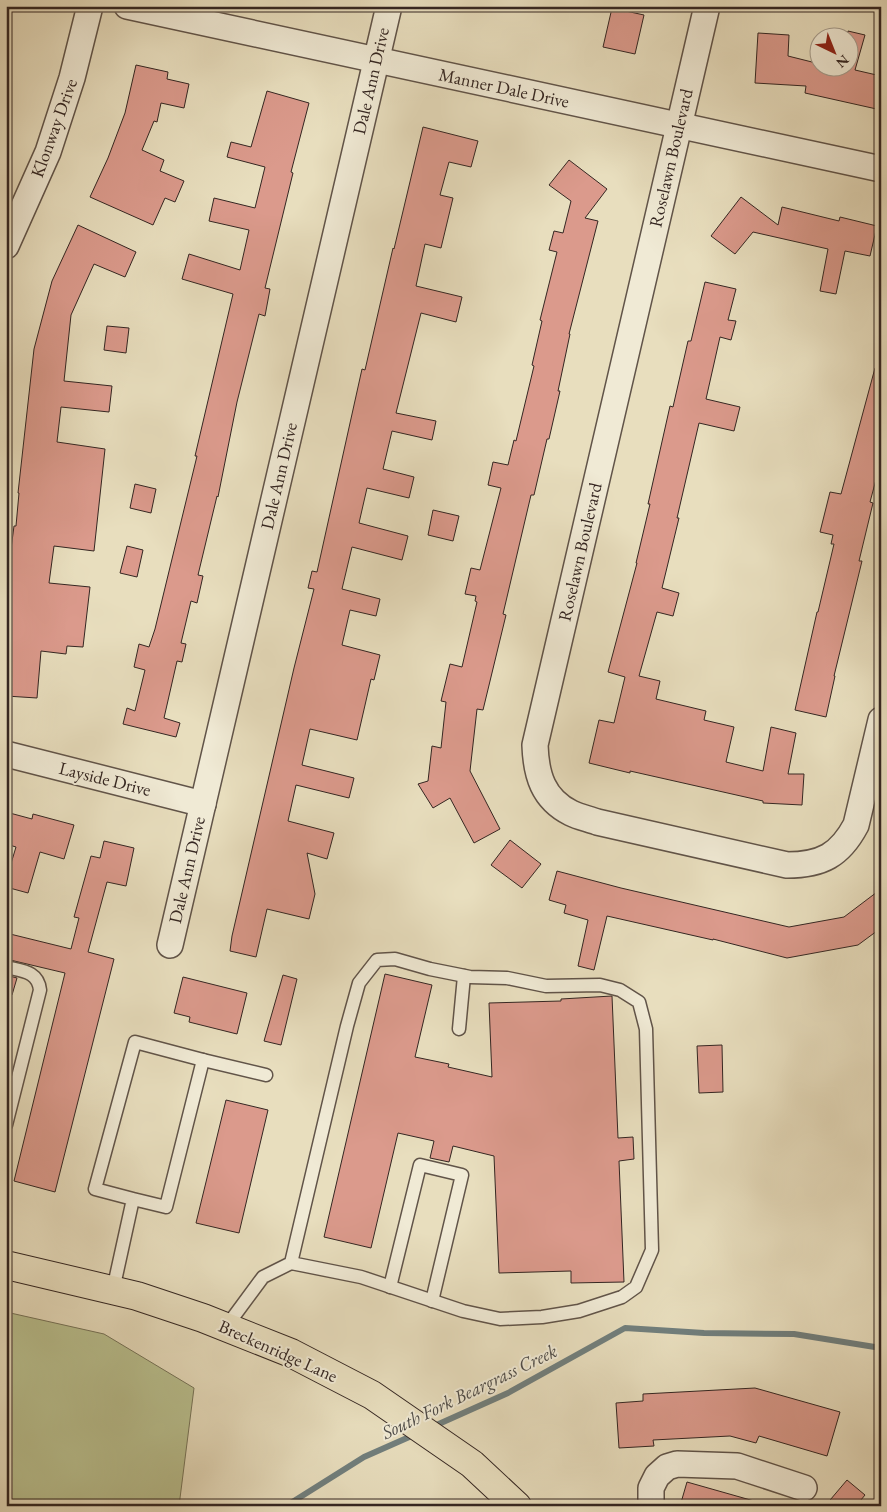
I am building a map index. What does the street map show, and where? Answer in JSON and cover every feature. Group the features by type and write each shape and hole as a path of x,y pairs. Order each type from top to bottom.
{"main road":[{"name":"Breckenridge Lane","path":"6,1265 113,1290 203,1318 291,1354 372,1394 472,1464 517,1506"}],"street":[{"name":"Klonway Drive","path":"6,246 48,152 72,78 90,6"},
{"name":"Manner Dale Drive","path":"127,6 881,169"},
{"name":"Dale Ann Drive","path":"170,945 389,6"},
{"name":"Roselawn Boulevard","path":"707,6 535,745 535,765 542,784 550,796 560,807 572,814 597,822 787,865 804,865 821,860 841,848 849,838 856,824 881,720"},
{"name":"Layside Drive","path":"6,754 203,804"},
{"path":"651,1506 651,1488 657,1476 667,1468 677,1464 736,1466 804,1488"}],"lane":[{"path":"226,1327 263,1277 291,1263 361,1277 464,1311 500,1319 542,1317 579,1311 622,1297 636,1287 652,1250 646,1029 639,1002 620,990 600,985 546,986 507,978 464,976 396,959 377,960 359,983 347,1026 291,1263"},
{"path":"6,967 26,972 35,977 39,983 40,990 6,1125"},
{"path":"459,1029 464,976"},
{"path":"203,1060 166,1208 95,1189 135,1042 266,1076"},
{"path":"390,1287 420,1165 462,1175 432,1301"},
{"path":"113,1290 133,1199"}],"green space":[{"path":"6,1312 104,1334 194,1388 179,1506 6,1506"}],"building":[{"path":"612,8 644,15 635,54 603,47"},
{"path":"758,33 789,35 788,56 810,62 810,78 860,78 860,71 881,76 881,110 805,93 806,86 755,83"},
{"path":"860,34 865,35 860,52"},
{"path":"136,65 168,72 167,79 189,84 184,108 161,103 157,122 154,121 142,150 164,160 160,171 184,181 175,202 165,198 153,225 90,197 108,158 125,113"},
{"path":"267,91 309,103 291,172 293,173 265,288 270,289 265,316 259,314 237,402 218,497 198,575 203,576 197,603 191,601 181,643 186,644 182,662 177,661 164,718 180,723 176,737 123,724 127,708 135,711 145,670 134,667 139,644 149,647 155,629 197,456 195,456 233,294 182,279 189,254 240,270 249,230 209,221 214,198 255,208 265,167 227,157 231,142 251,147"},
{"path":"423,127 478,141 471,167 449,162 440,195 453,198 441,248 425,244 416,286 462,297 456,322 421,313 396,413 436,421 432,440 392,431 383,469 414,477 409,498 367,488 359,523 408,536 402,560 352,547 342,589 380,599 376,616 350,610 342,645 380,655 374,680 371,679 357,740 310,729 302,765 354,778 349,798 296,785 288,821 334,833 327,859 307,853 315,894 309,919 267,909 256,957 230,951 232,936 314,589 308,588 312,571 317,572 362,369 365,370"},
{"path":"569,160 607,189 585,218 598,221 569,334 558,391 560,391 549,439 547,439 534,495 531,495 503,614 506,615 483,710 477,709 470,771 500,829 474,843 450,798 433,808 418,784 428,781 432,746 441,748 446,702 441,701 450,664 462,667 477,602 475,601 476,596 465,594 471,568 480,570 501,488 488,485 493,462 508,465 514,440 516,441 534,366 532,365 542,321 540,320 557,252 549,250 554,231 563,233 571,201 549,185"},
{"path":"741,197 778,225 782,207 839,221 840,217 877,226 870,256 845,251 836,294 820,291 828,249 753,232 735,254 711,236"},
{"path":"78,225 136,252 125,277 94,264 71,315 64,381 112,386 109,412 61,407 57,442 105,449 94,551 54,546 49,583 90,587 83,647 67,646 66,654 41,651 37,698 6,696 6,602 10,573 8,572 14,526 16,526 34,349 52,281"},
{"path":"705,282 736,289 728,320 736,321 731,340 720,337 706,399 740,407 734,431 699,423 662,588 679,593 673,616 657,612 639,676 660,681 656,699 706,711 704,720 734,727 726,762 763,771 771,727 796,733 788,774 804,774 802,805 763,803 763,801 589,763 599,720 614,723 625,677 608,672 637,563 670,406 673,407 688,341 691,341"},
{"path":"107,326 129,328 126,353 104,350"},
{"path":"875,368 881,369 881,461 870,502 873,503 859,561 862,561 826,717 795,710 834,544 831,544 833,535 820,532 830,492 841,494"},
{"path":"135,484 156,489 151,513 130,508"},
{"path":"433,510 459,516 453,541 428,535"},
{"path":"127,546 143,550 137,577 120,573"},
{"path":"6,812 32,819 33,814 74,825 64,859 40,852 28,893 6,887 6,880 16,847 6,844"},
{"path":"510,840 541,864 522,888 491,865"},
{"path":"104,841 134,848 126,886 107,882 88,952 114,959 55,1192 14,1181 65,973 6,959 6,933 71,949 79,918 74,917 91,856 100,858"},
{"path":"557,871 621,888 789,927 844,917 881,889 881,928 858,945 787,958 713,939 607,916 594,970 578,966 588,920 564,913 566,905 549,900"},
{"path":"385,974 432,985 415,1057 449,1064 448,1067 492,1077 489,1003 561,1001 561,999 612,996 618,1138 633,1137 634,1159 619,1161 624,1282 571,1283 571,1271 499,1273 494,1156 453,1146 449,1162 430,1158 434,1141 398,1133 371,1248 324,1237"},
{"path":"6,975 17,978 12,995 6,995"},
{"path":"283,975 297,979 281,1045 264,1041"},
{"path":"183,977 247,993 237,1034 189,1022 190,1017 174,1013"},
{"path":"722,1045 723,1092 699,1093 697,1046"},
{"path":"226,1100 268,1110 239,1233 196,1223"},
{"path":"755,1388 840,1412 827,1456 759,1436 756,1443 730,1436 653,1440 654,1446 619,1448 616,1403 643,1401 643,1394"},
{"path":"847,1480 865,1495 856,1506 825,1506"},
{"path":"687,1482 754,1501 753,1506 680,1506"}],"waterway":[{"name":"South Fork Beargrass Creek","path":"432,1427 508,1393 625,1328 704,1333 794,1334 881,1348"},
{"name":"South Fork Beargrass Creek","path":"286,1506 364,1457 416,1434"}]}
